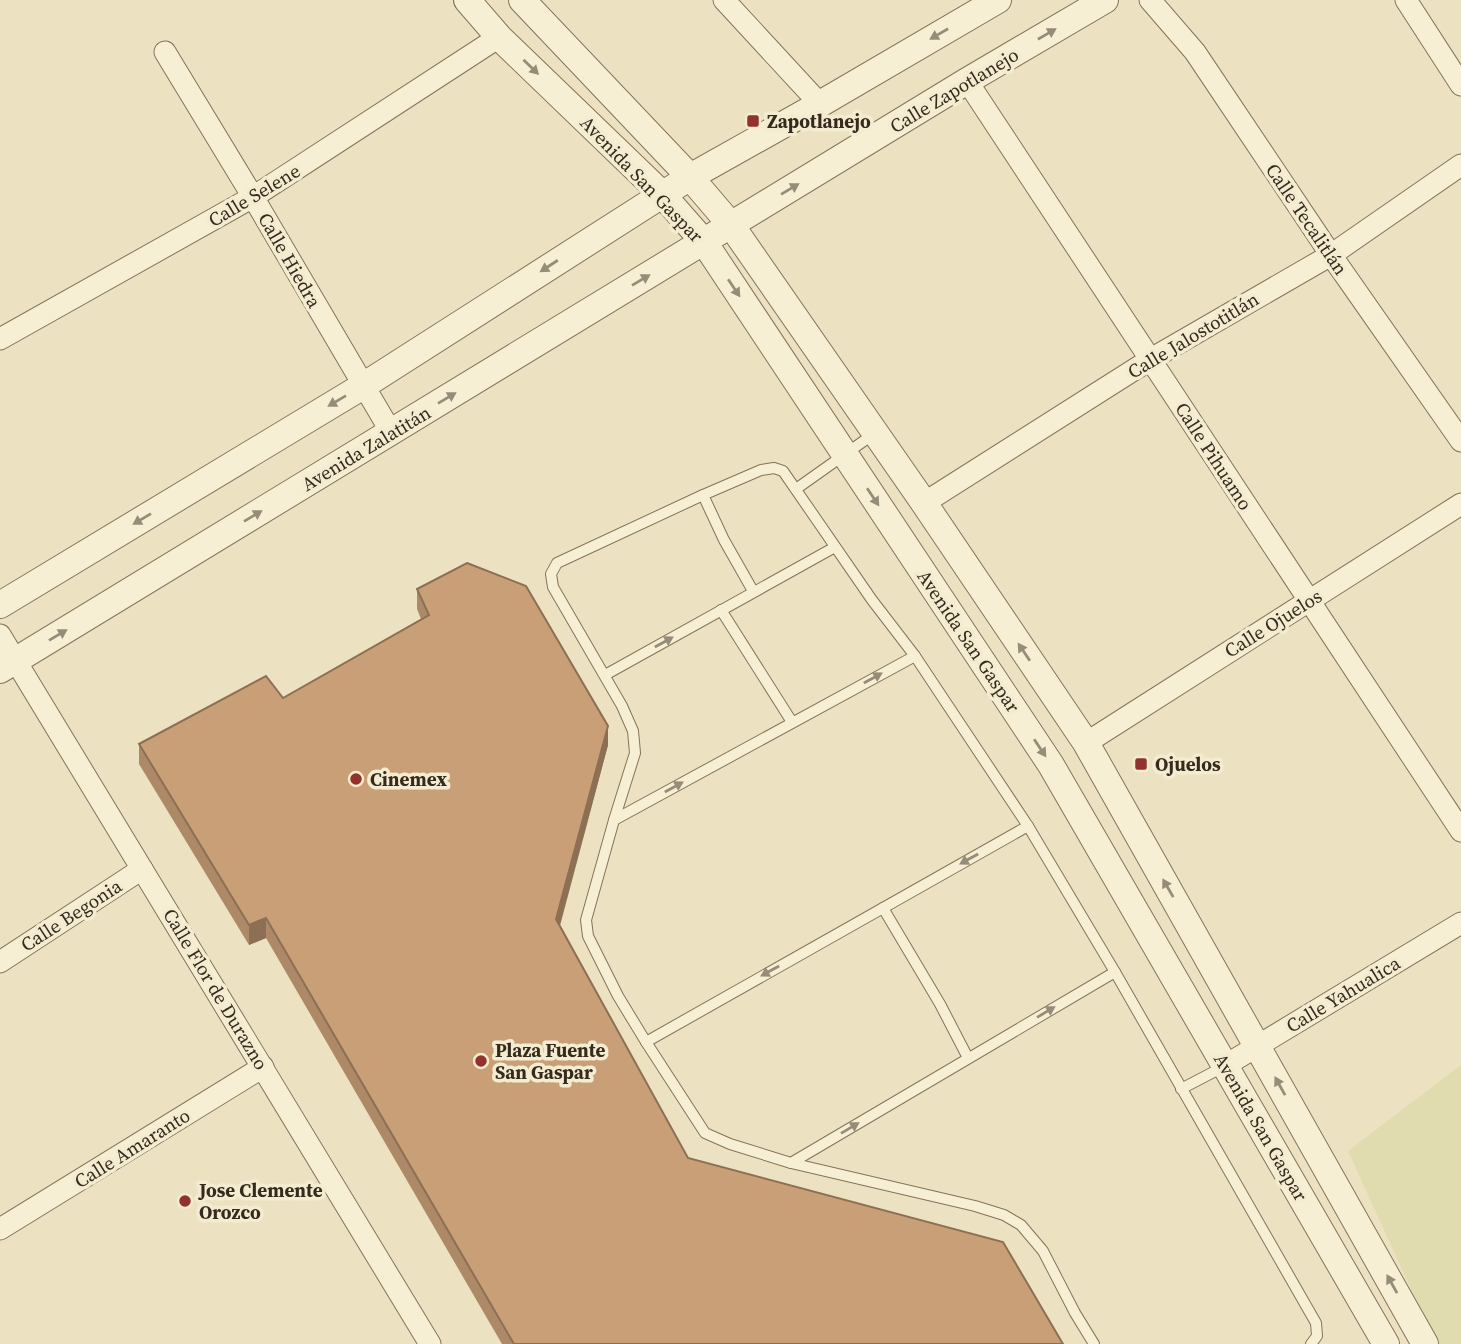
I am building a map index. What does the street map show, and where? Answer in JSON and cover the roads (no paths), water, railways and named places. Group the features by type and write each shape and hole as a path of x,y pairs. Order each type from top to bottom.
{"street":[{"name":"Avenida San Gaspar","path":"467,0 499,37 662,194 704,242 1051,765 1386,1344"},
{"name":"Avenida San Gaspar","path":"522,0 732,225 1086,743 1425,1344"},
{"path":"724,0 820,104"},
{"path":"0,605 363,386 690,177 998,0"},
{"name":"Calle Zapotlanejo","path":"732,225 1105,0"},
{"name":"Calle Tecalitlán","path":"1150,0 1195,52 1331,255 1461,441"},
{"path":"1406,0 1461,85"},
{"name":"Calle Selene","path":"0,339 253,197 499,37"},
{"name":"Calle Hiedra","path":"165,52 391,432"},
{"name":"Calle Pihuamo","path":"967,81 1461,831"},
{"name":"Calle Jalostotitlán","path":"924,503 1151,359 1331,255 1461,165"},
{"name":"Avenida Zalatitán","path":"7,666 732,225"},
{"name":"Calle Ojuelos","path":"1086,743 1461,504"},
{"name":"Calle Flor de Durazno","path":"0,635 7,666 142,869 428,1343"},
{"name":"Calle Begonia","path":"0,962 142,869"},
{"name":"Calle Yahualica","path":"1226,1065 1461,923"},
{"name":"Calle Amaranto","path":"0,1228 263,1067"}],"lane":[{"path":"796,489 875,433"},
{"path":"1094,1344 1075,1314 1043,1251 1021,1225 1004,1215 792,1163 730,1144 705,1133 618,996 589,936 586,920 635,753 633,731 622,706 553,587 551,575 557,563 761,470 774,468 783,471 915,656 1028,826 1316,1323 1317,1336 1311,1344"},
{"path":"703,495 724,540 753,591"},
{"path":"605,675 835,547"},
{"path":"721,610 792,722"},
{"path":"614,820 915,656"},
{"path":"646,1042 1028,826"},
{"path":"883,908 940,1004 968,1058"},
{"path":"792,1163 1115,972"},
{"path":"1181,1089 1226,1065"}],"place":[{"name":"Zapotlanejo","path":"753,121"},
{"name":"Ojuelos","path":"1141,764"},
{"name":"Cinemex","path":"356,779"},
{"name":"Plaza Fuente San Gaspar","path":"481,1061"},
{"name":"Jose Clemente Orozco","path":"185,1201"}]}
